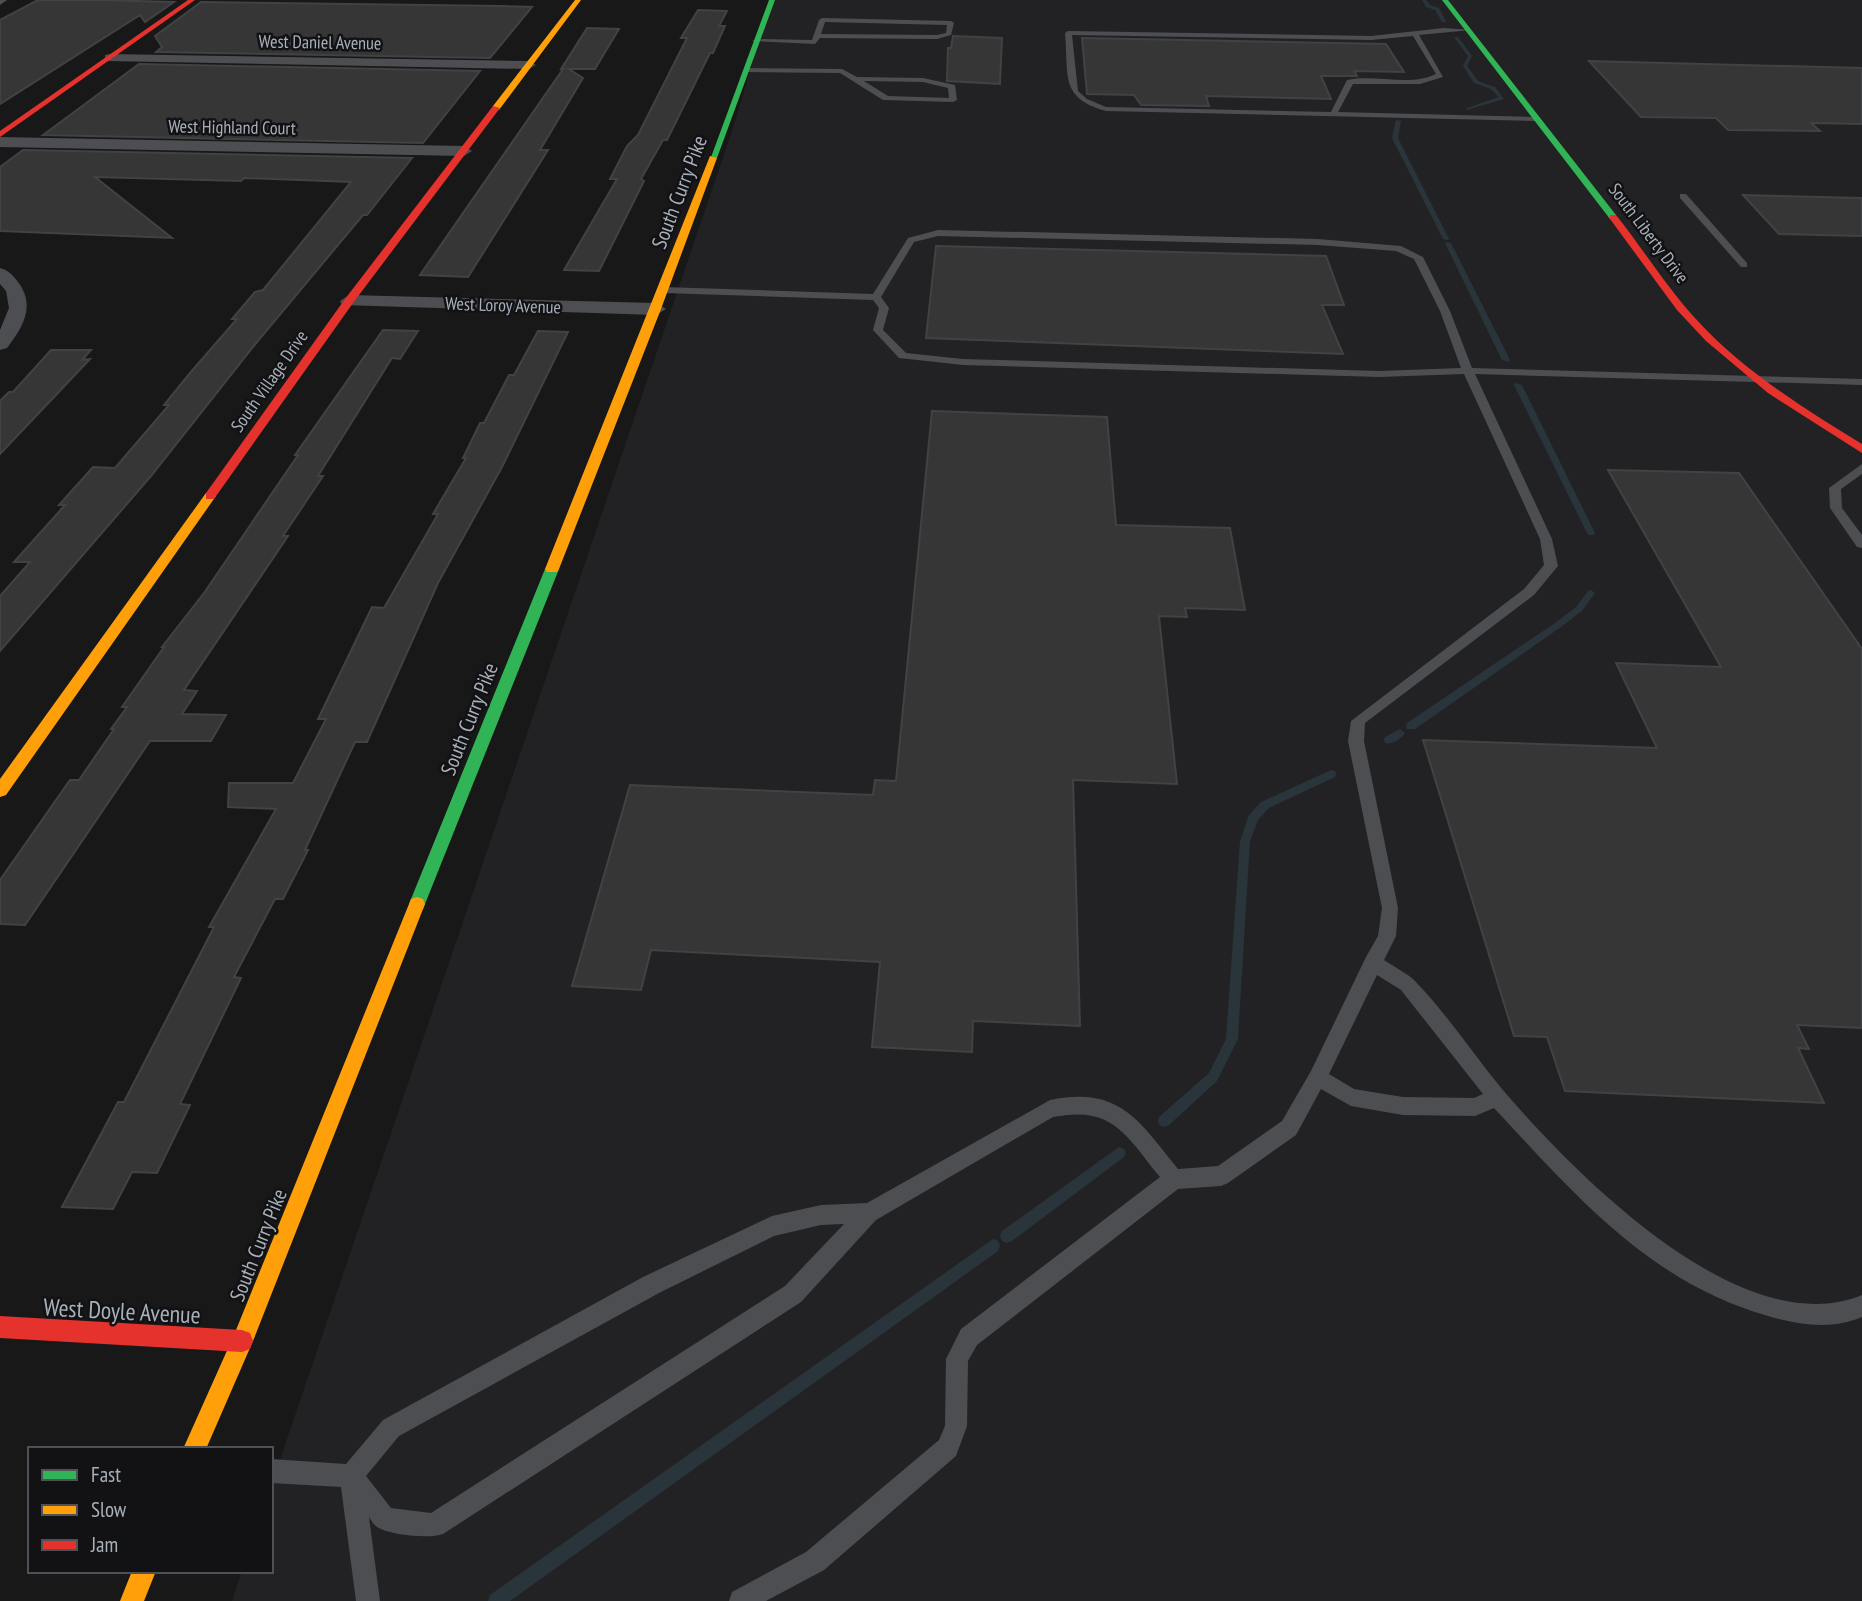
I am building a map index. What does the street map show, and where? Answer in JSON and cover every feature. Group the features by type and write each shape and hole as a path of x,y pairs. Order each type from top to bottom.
{"street":[{"path":"0,135 192,0"},
{"name":"South Village Drive","path":"0,791 349,301 578,0"},
{"name":"South Curry Pike","path":"195,1447 242,1340 656,309 772,0"},
{"name":"South Liberty Drive","path":"1445,0 1648,262 1658,280 1703,333 1752,377 1800,413 1862,449"},
{"name":"West Daniel Avenue","path":"110,58 529,65"},
{"name":"West Highland Court","path":"0,142 464,151"},
{"path":"0,344 10,331 18,311 17,291 9,278"},
{"name":"West Loroy Avenue","path":"349,301 656,309"},
{"name":"West Doyle Avenue","path":"0,1327 242,1340"},
{"path":"132,1601 143,1573"}],"lane":[{"path":"756,41 815,41 822,20 951,23 949,34 937,37 817,36"},
{"path":"1468,30 1414,32 1371,38 1068,33 1074,91 1079,98 1090,104 1125,110 1536,118"},
{"path":"1334,113 1350,82 1423,80 1440,75 1414,32"},
{"path":"747,70 842,71 886,98 953,100 952,87 923,80 856,79"},
{"path":"1683,196 1744,265"},
{"path":"741,1601 815,1561 948,1448 956,1426 957,1359 969,1337 1174,1179 1221,1176 1289,1128 1359,997 1387,936 1390,908 1356,741 1358,721 1529,592 1550,566 1546,539 1468,371 1445,311 1418,257 1398,248 1318,242 938,233 911,240 876,297"},
{"path":"663,290 876,297"},
{"path":"876,297 884,308 878,330 903,356 963,362 1379,374 1468,371 1862,382"},
{"path":"1862,468 1835,488 1836,508 1862,544"},
{"path":"1373,962 1407,985 1497,1097 1591,1197 1634,1235 1686,1269 1738,1297 1794,1313 1844,1314 1862,1306"},
{"path":"1318,1077 1351,1097 1403,1106 1475,1107 1497,1097"},
{"path":"273,1471 351,1476 385,1518 434,1525 793,1294 869,1213 1050,1109 1072,1103 1093,1103 1112,1111 1128,1125 1174,1179"},
{"path":"368,1601 351,1476 391,1429 651,1285 772,1226 821,1214 869,1213"}],"shaded area":[{"path":"771,0 1862,0 1862,1601 232,1601 241,1573 273,1573 273,1480 733,128"}],"building":[{"path":"38,0 174,2 145,22 140,15 0,104 0,20"},
{"path":"201,2 532,7 490,58 156,52 162,47 155,36"},
{"path":"698,10 727,11 719,26 725,26 713,53 710,53 667,140 663,140 641,179 644,181 599,271 564,270 617,179 610,179 627,146 638,135 687,38 681,38"},
{"path":"587,28 619,29 595,69 569,69 583,78 540,150 548,150 468,277 420,275 563,69"},
{"path":"953,36 1002,38 1000,84 947,81 948,48 951,48"},
{"path":"1082,38 1386,44 1404,72 1354,71 1357,76 1321,76 1331,99 1206,96 1209,106 1141,105 1134,95 1087,94"},
{"path":"1589,61 1862,68 1862,124 1811,123 1820,131 1728,130 1716,118 1641,117"},
{"path":"139,64 480,71 423,143 43,135"},
{"path":"23,150 412,158 367,215 363,215 253,347 151,476 0,651 0,596 30,562 14,562 65,505 59,505 93,467 115,468 169,405 164,405 190,373 237,319 232,319 255,292 263,290 351,182 95,177 172,238 0,231 0,167"},
{"path":"1743,195 1862,198 1862,236 1779,234"},
{"path":"936,246 1326,256 1344,305 1322,305 1343,354 926,338"},
{"path":"383,330 418,331 400,359 392,358 318,476 323,476 283,536 288,536 184,690 197,691 182,714 226,715 211,741 150,741 25,925 0,924 0,880 70,780 79,780 114,729 111,729 127,707 122,707 162,647 204,593 298,455 295,455"},
{"path":"538,331 568,332 502,467 438,583 367,742 355,742 305,850 308,850 283,899 275,899 234,977 241,978 180,1104 190,1105 157,1173 132,1172 113,1209 62,1207 118,1102 124,1102 214,927 209,927 276,809 228,807 229,783 293,783 326,719 318,719 372,607 384,608 438,514 433,514 466,458 463,458 480,423 484,423 509,375 514,375"},
{"path":"51,350 91,350 82,360 90,359 0,454 0,401 9,392 13,392"},
{"path":"932,411 1107,417 1116,525 1230,528 1245,610 1185,608 1187,617 1159,616 1177,784 1073,780 1080,1026 973,1021 972,1052 872,1047 880,962 651,950 641,990 572,986 630,785 873,795 875,780 896,781"},
{"path":"1608,470 1739,473 1862,649 1862,1028 1797,1025 1809,1049 1798,1048 1824,1103 1565,1091 1547,1037 1514,1036 1423,740 1657,748 1616,663 1721,667"}],"waterway":[{"path":"1424,0 1428,6 1437,9 1444,21"},
{"path":"1456,38 1470,56 1465,66 1476,82 1493,88 1502,98 1469,109"},
{"path":"1398,121 1395,138 1446,239"},
{"path":"1448,243 1506,360"},
{"path":"1518,385 1591,533"},
{"path":"1411,726 1558,625 1579,609 1591,593"},
{"path":"1389,740 1400,733"},
{"path":"1164,1121 1213,1077 1232,1039 1245,841 1253,818 1265,805 1331,774"},
{"path":"1007,1236 1119,1153"},
{"path":"496,1601 993,1246"}],"traffic: fast":[{"path":"713,158 772,0"},
{"path":"1445,0 1613,217"},
{"path":"417,904 552,569"}],"traffic: slow":[{"path":"496,108 578,0"},
{"path":"552,569 713,158"},
{"path":"0,791 210,496"},
{"path":"195,1447 242,1341 417,904"},
{"path":"132,1601 143,1573"}],"traffic: jam":[{"path":"0,135 192,0"},
{"path":"210,496 349,301 496,108"},
{"path":"1613,217 1681,308 1710,339 1772,390 1862,449"},
{"path":"0,1327 242,1341"}]}
